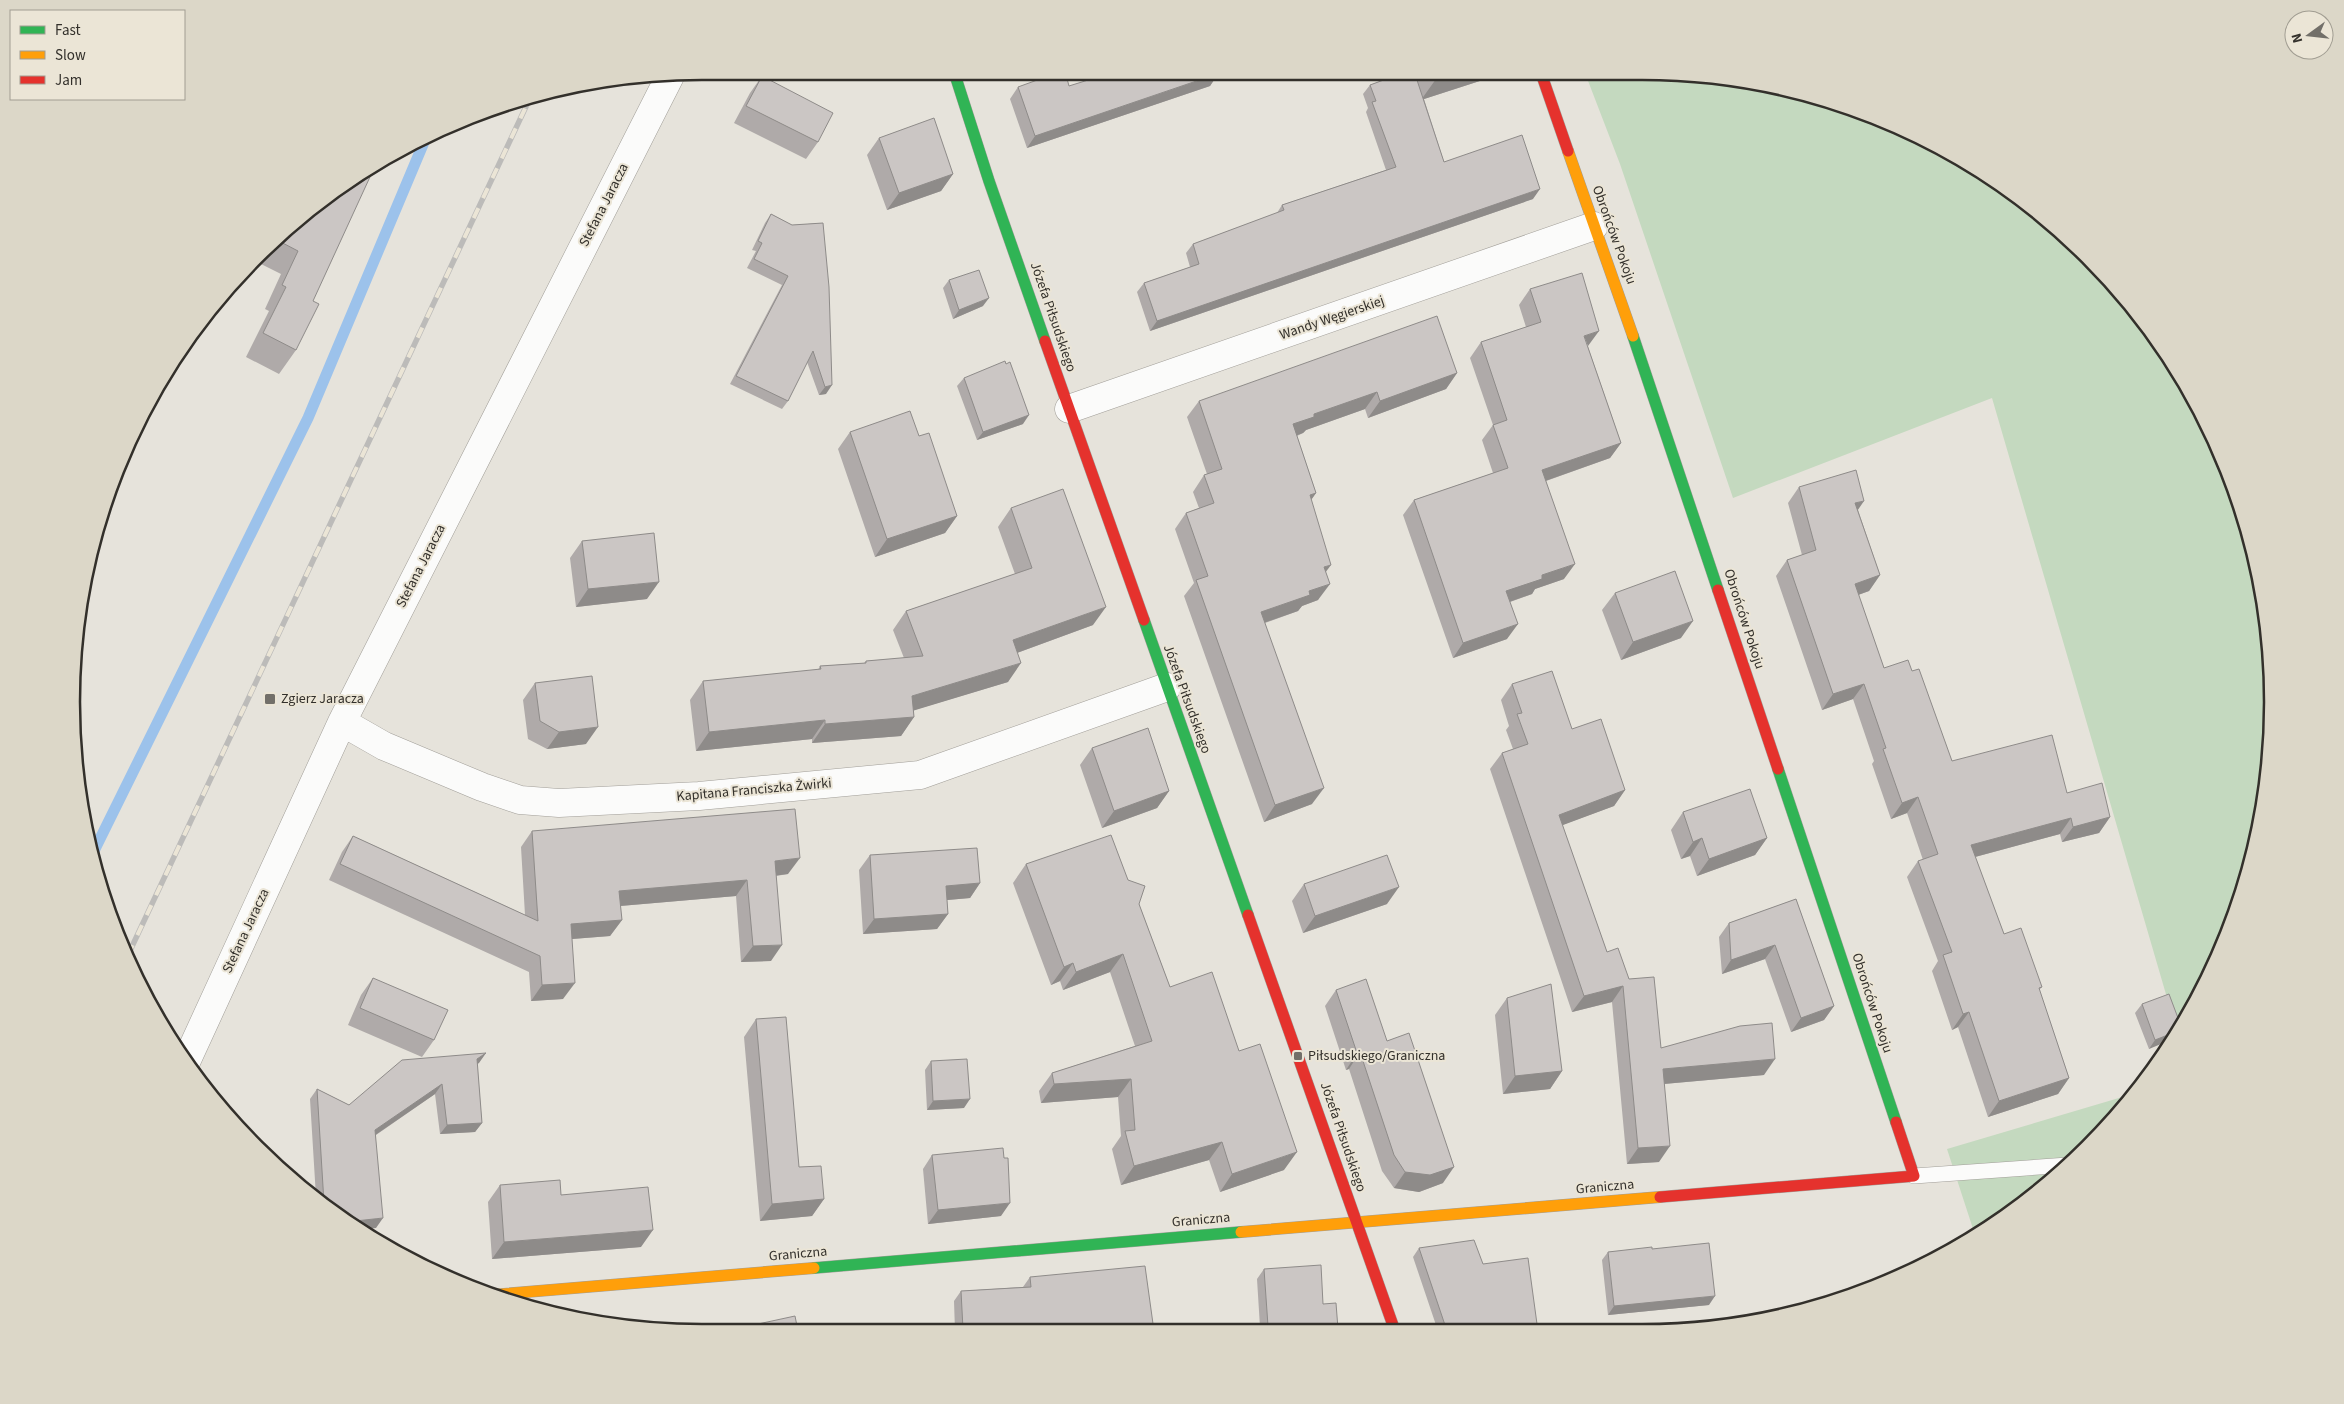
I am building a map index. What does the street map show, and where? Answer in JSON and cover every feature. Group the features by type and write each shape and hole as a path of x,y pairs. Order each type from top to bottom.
{"street":[{"name":"Józefa Piłsudskiego","path":"957,80 989,181 1393,1324"},
{"name":"Obrońców Pokoju","path":"1543,80 1632,332 1914,1176"},
{"name":"Stefana Jaracza","path":"190,1054 342,722 668,81"},
{"name":"Wandy Węgierskiej","path":"1069,409 1594,226"},
{"name":"Kapitana Franciszka Żwirki","path":"342,722 384,746 482,787 520,800 559,803 699,796 920,775 1167,687"},
{"name":"Graniczna","path":"510,1293 1914,1176"}],"lane":[{"path":"1914,1176 2056,1166"}],"green space":[{"path":"1588,80 1683,81 1723,85 1803,101 1842,113 1880,127 1953,163 2021,209 2082,262 2110,292 2159,356 2181,391 2217,464 2243,541 2259,621 2263,661 2264,702 2263,743 2259,783 2243,863 2217,940 2200,977 2174,1023 1992,398 1733,498 1620,164"},
{"path":"2122,1097 2082,1142 2052,1170 2021,1195 1973,1229 1947,1149"}],"building":[{"path":"760,80 770,80 833,113 818,142 746,106"},
{"path":"1037,80 1067,80 1069,86 1088,80 1199,80 1035,136 1018,87"},
{"path":"1384,80 1417,80 1444,162 1522,135 1540,189 1157,321 1144,283 1199,264 1193,244 1284,210 1282,205 1396,167 1372,102 1376,101 1370,85"},
{"path":"934,118 953,174 899,193 879,138"},
{"path":"370,176 313,301 319,304 296,350 263,333 286,287 282,285 298,251 282,243 323,209"},
{"path":"771,214 792,225 823,223 829,287 832,385 825,387 813,351 788,401 736,376 788,276 754,259 762,243 758,241"},
{"path":"979,270 989,298 959,310 949,280"},
{"path":"1582,273 1599,331 1584,336 1621,443 1542,470 1575,564 1542,575 1542,579 1506,591 1518,624 1463,643 1414,500 1508,468 1493,425 1507,420 1481,342 1541,322 1530,289"},
{"path":"1437,316 1457,373 1380,401 1377,392 1314,414 1314,417 1293,424 1316,493 1310,495 1331,565 1324,567 1330,584 1309,591 1310,595 1261,612 1324,788 1275,805 1196,580 1208,576 1186,513 1214,503 1204,475 1222,469 1199,401"},
{"path":"1005,361 1006,364 1010,362 1029,415 983,432 964,378"},
{"path":"910,411 919,436 929,433 957,516 887,539 850,432"},
{"path":"1856,470 1864,501 1855,503 1880,575 1855,584 1884,668 1908,660 1912,671 1919,669 1952,761 2052,735 2067,793 2102,783 2110,817 2073,827 2071,818 1971,845 2004,934 2021,928 2042,987 2039,988 2069,1078 1999,1101 1969,1012 1963,1014 1943,955 1952,952 1918,861 1938,854 1918,797 1902,803 1883,749 1886,748 1864,684 1833,694 1787,560 1816,550 1799,487"},
{"path":"1063,489 1106,607 1013,640 1021,663 912,696 914,717 825,724 825,720 709,732 703,681 821,669 820,666 923,656 906,611 1032,568 1011,508"},
{"path":"654,533 659,582 588,589 582,541"},
{"path":"1675,571 1693,621 1633,642 1615,593"},
{"path":"1552,671 1572,729 1601,719 1625,790 1559,815 1607,952 1618,948 1629,979 1654,977 1661,1048 1740,1026 1772,1023 1775,1059 1663,1069 1670,1146 1638,1148 1623,986 1584,996 1502,753 1528,744 1517,714 1522,713 1512,684"},
{"path":"592,676 598,727 559,732 540,721 535,683"},
{"path":"1148,728 1169,791 1114,811 1092,748"},
{"path":"1750,789 1767,838 1709,859 1702,838 1693,842 1683,812"},
{"path":"795,809 800,858 775,861 782,945 753,946 747,880 619,891 622,920 571,924 575,983 542,985 540,956 340,864 353,836 538,921 532,831"},
{"path":"1111,835 1128,880 1145,886 1139,904 1170,987 1212,972 1239,1051 1260,1044 1297,1152 1232,1174 1222,1142 1134,1166 1125,1131 1135,1130 1131,1079 1054,1084 1052,1073 1152,1041 1123,954 1076,972 1073,963 1064,967 1026,864"},
{"path":"977,848 980,883 946,886 948,914 874,919 870,855"},
{"path":"1387,855 1399,887 1315,916 1304,884"},
{"path":"1796,899 1834,1006 1801,1018 1775,945 1731,960 1729,923"},
{"path":"373,978 448,1010 434,1040 360,1008"},
{"path":"1366,979 1387,1041 1409,1033 1454,1167 1430,1175 1405,1172 1394,1155 1360,1052 1357,1053 1336,990"},
{"path":"1551,984 1562,1071 1515,1076 1507,998"},
{"path":"2169,994 2178,1018 2167,1035 2155,1040 2142,1004"},
{"path":"786,1017 799,1167 821,1166 824,1199 772,1204 756,1019"},
{"path":"486,1053 477,1059 482,1123 447,1125 442,1084 375,1130 383,1218 359,1221 324,1195 317,1089 349,1105 402,1060"},
{"path":"967,1059 970,1099 933,1101 931,1061"},
{"path":"1003,1148 1004,1158 1008,1158 1010,1203 938,1210 932,1155"},
{"path":"560,1180 561,1195 648,1187 653,1230 504,1242 500,1185"},
{"path":"1474,1240 1483,1264 1528,1258 1537,1324 1445,1324 1419,1248"},
{"path":"1709,1243 1715,1296 1614,1306 1608,1252"},
{"path":"1321,1265 1323,1304 1336,1303 1338,1324 1268,1324 1264,1269"},
{"path":"1145,1266 1153,1324 963,1324 961,1291 1031,1287 1030,1277"},
{"path":"795,1316 797,1324 758,1324"}],"waterway":[{"path":"97,845 308,418 422,147"}],"railway":[{"path":"131,949 526,105"}],"traffic: fast":[{"path":"957,80 989,181 1045,341"},
{"path":"1633,336 1718,590"},
{"path":"1144,620 1248,915"},
{"path":"1778,769 1896,1122"},
{"path":"814,1268 1241,1232"}],"traffic: slow":[{"path":"1568,151 1633,336"},
{"path":"1241,1232 1660,1197"},
{"path":"510,1293 814,1268"}],"traffic: jam":[{"path":"1543,80 1568,151"},
{"path":"1045,341 1144,620"},
{"path":"1718,590 1778,769"},
{"path":"1248,915 1393,1324"},
{"path":"1660,1197 1914,1176 1896,1122"}],"place":[{"name":"Zgierz Jaracza","path":"270,699"},
{"name":"Piłsudskiego/Graniczna","path":"1298,1056"}]}
